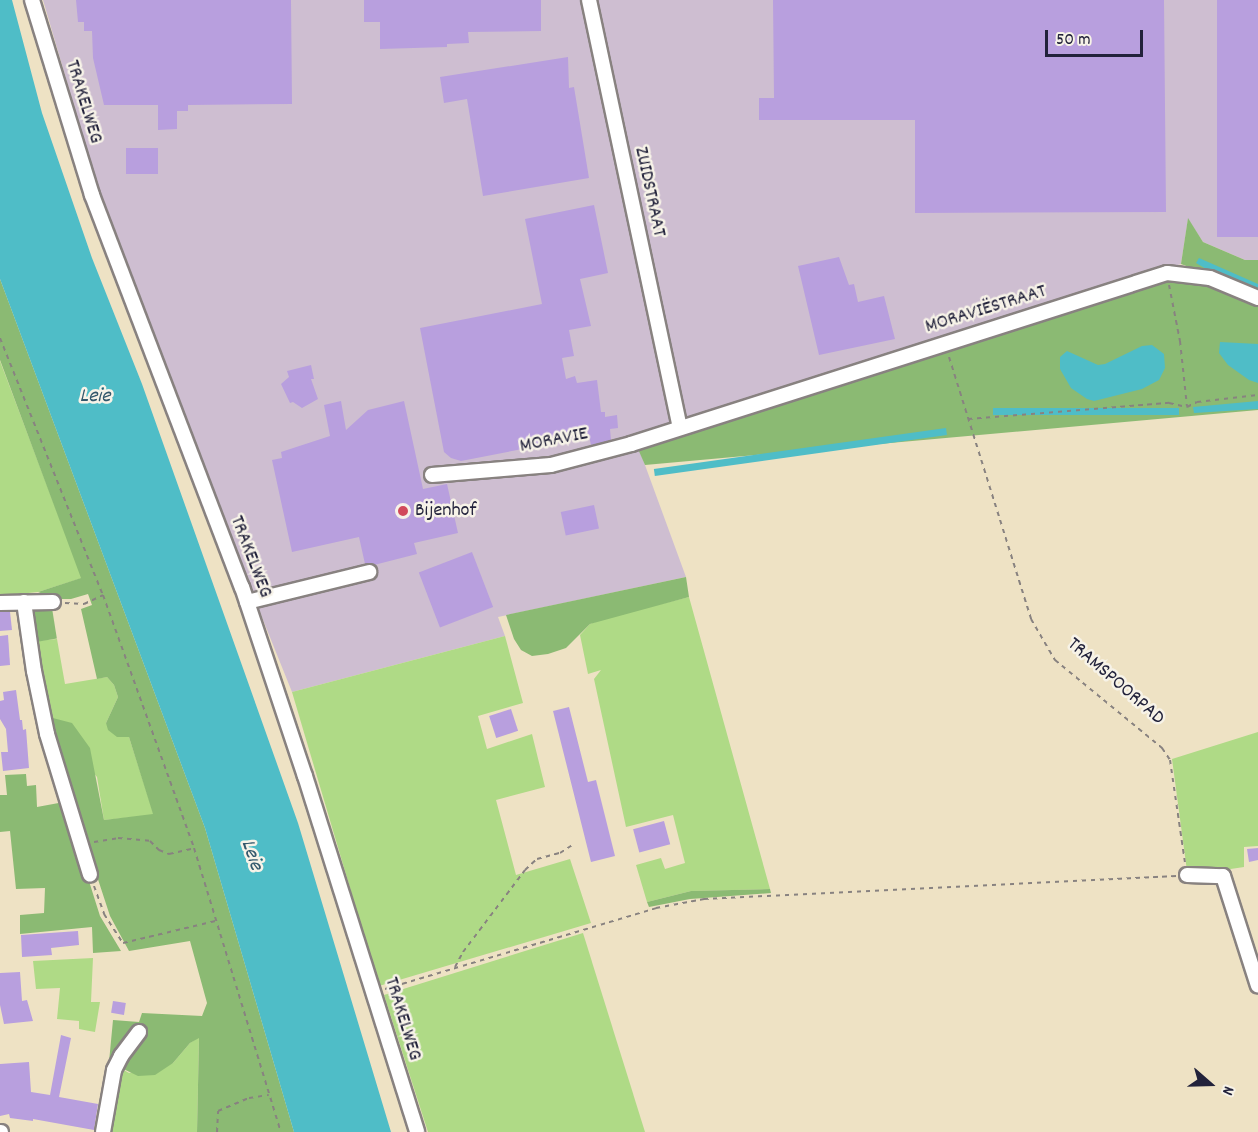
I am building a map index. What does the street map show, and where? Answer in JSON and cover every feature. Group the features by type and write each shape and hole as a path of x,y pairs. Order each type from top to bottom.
{"street":[{"name":"TRAKELWEG","path":"32,0 92,195 247,602 374,992 417,1132"},
{"name":"ZUIDSTRAAT","path":"589,0 680,427"},
{"name":"MORAVIËSTRAAT","path":"726,412 1167,273 1210,278 1258,298"},
{"name":"MORAVIE","path":"432,475 551,465 726,412"},
{"path":"247,602 369,572"},
{"path":"24,602 34,671 47,734 90,875"},
{"path":"0,603 53,602"},
{"path":"1187,875 1223,876 1258,986"},
{"path":"103,1132 114,1070 121,1056 140,1032"}],"path":[{"path":"1167,273 1180,341 1187,407"},
{"path":"0,338 103,595 194,848 281,1132"},
{"name":"TRAMSPOORPAD","path":"944,343 1024,600 1040,636 1055,660 1162,748 1170,760 1187,875"},
{"path":"968,419 1169,403 1187,407 1197,402 1258,395"},
{"path":"53,602 84,604 103,595"},
{"path":"77,835 94,842 118,838 150,841 159,850 169,854 194,848"},
{"path":"455,967 463,952 525,870 537,859 560,853 573,844"},
{"path":"90,875 104,914 123,943 216,920"},
{"path":"374,992 656,908 704,899 1167,876"},
{"path":"217,1132 218,1111 249,1098 270,1095"}],"shaded area":[{"path":"43,0 1258,0 1258,260 1245,260 1203,242 1188,219 1181,264 634,435 686,577 498,617 505,636 292,692 168,384 100,195"}],"green space":[{"path":"1188,218 1203,242 1245,260 1258,260 1258,293 1181,264"},
{"path":"1164,278 1207,282 1258,302 1258,410 645,465 638,449"},
{"path":"0,279 205,828 294,1132 197,1132 199,1038 190,1043 173,1063 155,1075 138,1076 109,1062 113,1020 139,1022 142,1013 202,1016 207,1003 190,941 129,951 110,916 72,800 49,717 72,723 90,748 104,820 153,814 129,737 117,737 108,730 106,723 118,697 114,685 107,677 97,679 81,609 92,605 88,594 71,599 56,599 38,592 81,578 0,360"},
{"path":"0,361 82,578 38,592 0,596"},
{"path":"686,577 689,597 590,624 566,648 548,654 532,656 521,650 514,639 506,615"},
{"path":"689,597 770,889 691,891 647,902 636,865 661,858 665,869 685,863 673,815 626,827 594,679 601,670 588,674 580,635 590,624 605,618"},
{"path":"52,608 57,639 36,642 31,611"},
{"path":"505,636 523,703 478,716 487,749 532,734 545,787 496,800 516,875 570,859 591,923 379,986 292,692"},
{"path":"57,639 65,684 107,677 114,685 118,697 106,723 129,737 154,815 104,820 97,777 49,717 35,641"},
{"path":"1258,732 1258,846 1244,847 1244,867 1187,871 1172,759"},
{"path":"26,774 27,786 36,785 37,807 64,802 100,916 121,951 93,953 92,927 20,934 20,915 44,913 45,888 16,889 10,831 0,832 0,795 7,795 5,775"},
{"path":"770,889 771,893 690,899 649,907 647,902 691,891"},
{"path":"583,933 645,1132 428,1132 384,995"},
{"path":"93,958 91,1002 100,1002 95,1032 79,1029 79,1021 57,1019 60,988 36,989 33,961"},
{"path":"199,1037 197,1132 110,1132 122,1069 129,1073 173,1063 190,1043"}],"water":[{"name":"Leie","path":"0,0 12,0 42,113 92,258 142,384 298,823 391,1132 294,1132 205,828 0,279"},
{"path":"1199,258 1258,284 1258,291 1213,273 1196,263"},
{"path":"1220,342 1258,344 1258,383 1249,380 1228,365 1219,353"},
{"path":"1152,345 1164,354 1165,368 1159,380 1142,389 1094,401 1071,388 1060,369 1060,357 1067,351 1098,365 1105,364 1142,346"},
{"path":"1258,401 1258,409 1194,413 1193,407"},
{"path":"993,408 1179,408 1179,415 993,415"},
{"path":"946,428 947,435 655,476 654,469"}],"building":[{"path":"76,0 291,0 292,104 188,105 188,111 177,111 177,129 158,130 158,105 104,105 93,58 92,31 84,31 84,22 78,22"},
{"path":"364,0 541,0 541,31 468,32 469,43 447,44 447,47 380,49 380,22 364,22"},
{"path":"773,0 1164,0 1166,212 915,213 915,120 759,120 759,98 774,98"},
{"path":"1217,0 1258,0 1258,237 1217,237"},
{"path":"568,57 569,88 574,87 589,178 483,196 467,99 444,103 440,77"},
{"path":"126,148 158,148 158,174 126,174"},
{"path":"594,205 608,273 580,279 591,326 569,330 574,356 562,358 566,379 575,376 577,383 597,380 601,412 605,412 605,417 617,415 618,428 610,429 611,440 591,445 589,436 461,461 451,458 444,452 420,328 542,304 525,219"},
{"path":"839,257 849,285 854,284 858,302 884,296 895,339 819,355 798,266"},
{"path":"311,365 314,379 311,379 318,399 302,408 293,402 290,403 281,384 289,377 287,371"},
{"path":"341,401 346,430 368,410 404,401 423,489 447,484 458,533 414,543 417,554 374,565 365,564 359,537 292,552 272,460 282,458 281,452 330,436 324,405"},
{"path":"594,505 599,528 566,536 561,512"},
{"path":"472,552 493,607 440,628 419,572"},
{"path":"0,612 10,612 12,630 0,631"},
{"path":"8,635 10,665 0,666 0,636"},
{"path":"16,690 20,720 22,720 23,730 26,729 29,768 3,771 1,752 8,752 6,729 0,719 0,701 4,700 3,692"},
{"path":"569,707 588,782 596,780 615,856 591,862 553,711"},
{"path":"511,709 518,731 496,738 489,716"},
{"path":"664,821 670,844 639,852 633,829"},
{"path":"1258,848 1258,860 1249,862 1247,849"},
{"path":"78,931 79,945 51,948 52,955 22,957 21,935"},
{"path":"20,972 22,1001 27,1000 33,1021 4,1024 0,1005 0,973"},
{"path":"113,1001 126,1003 124,1015 111,1013"},
{"path":"61,1035 71,1038 59,1097 98,1104 94,1130 33,1119 33,1121 10,1118 9,1114 0,1116 0,1064 29,1062 31,1092 50,1095"}],"place":[{"name":"Bijenhof","path":"403,511"}]}
